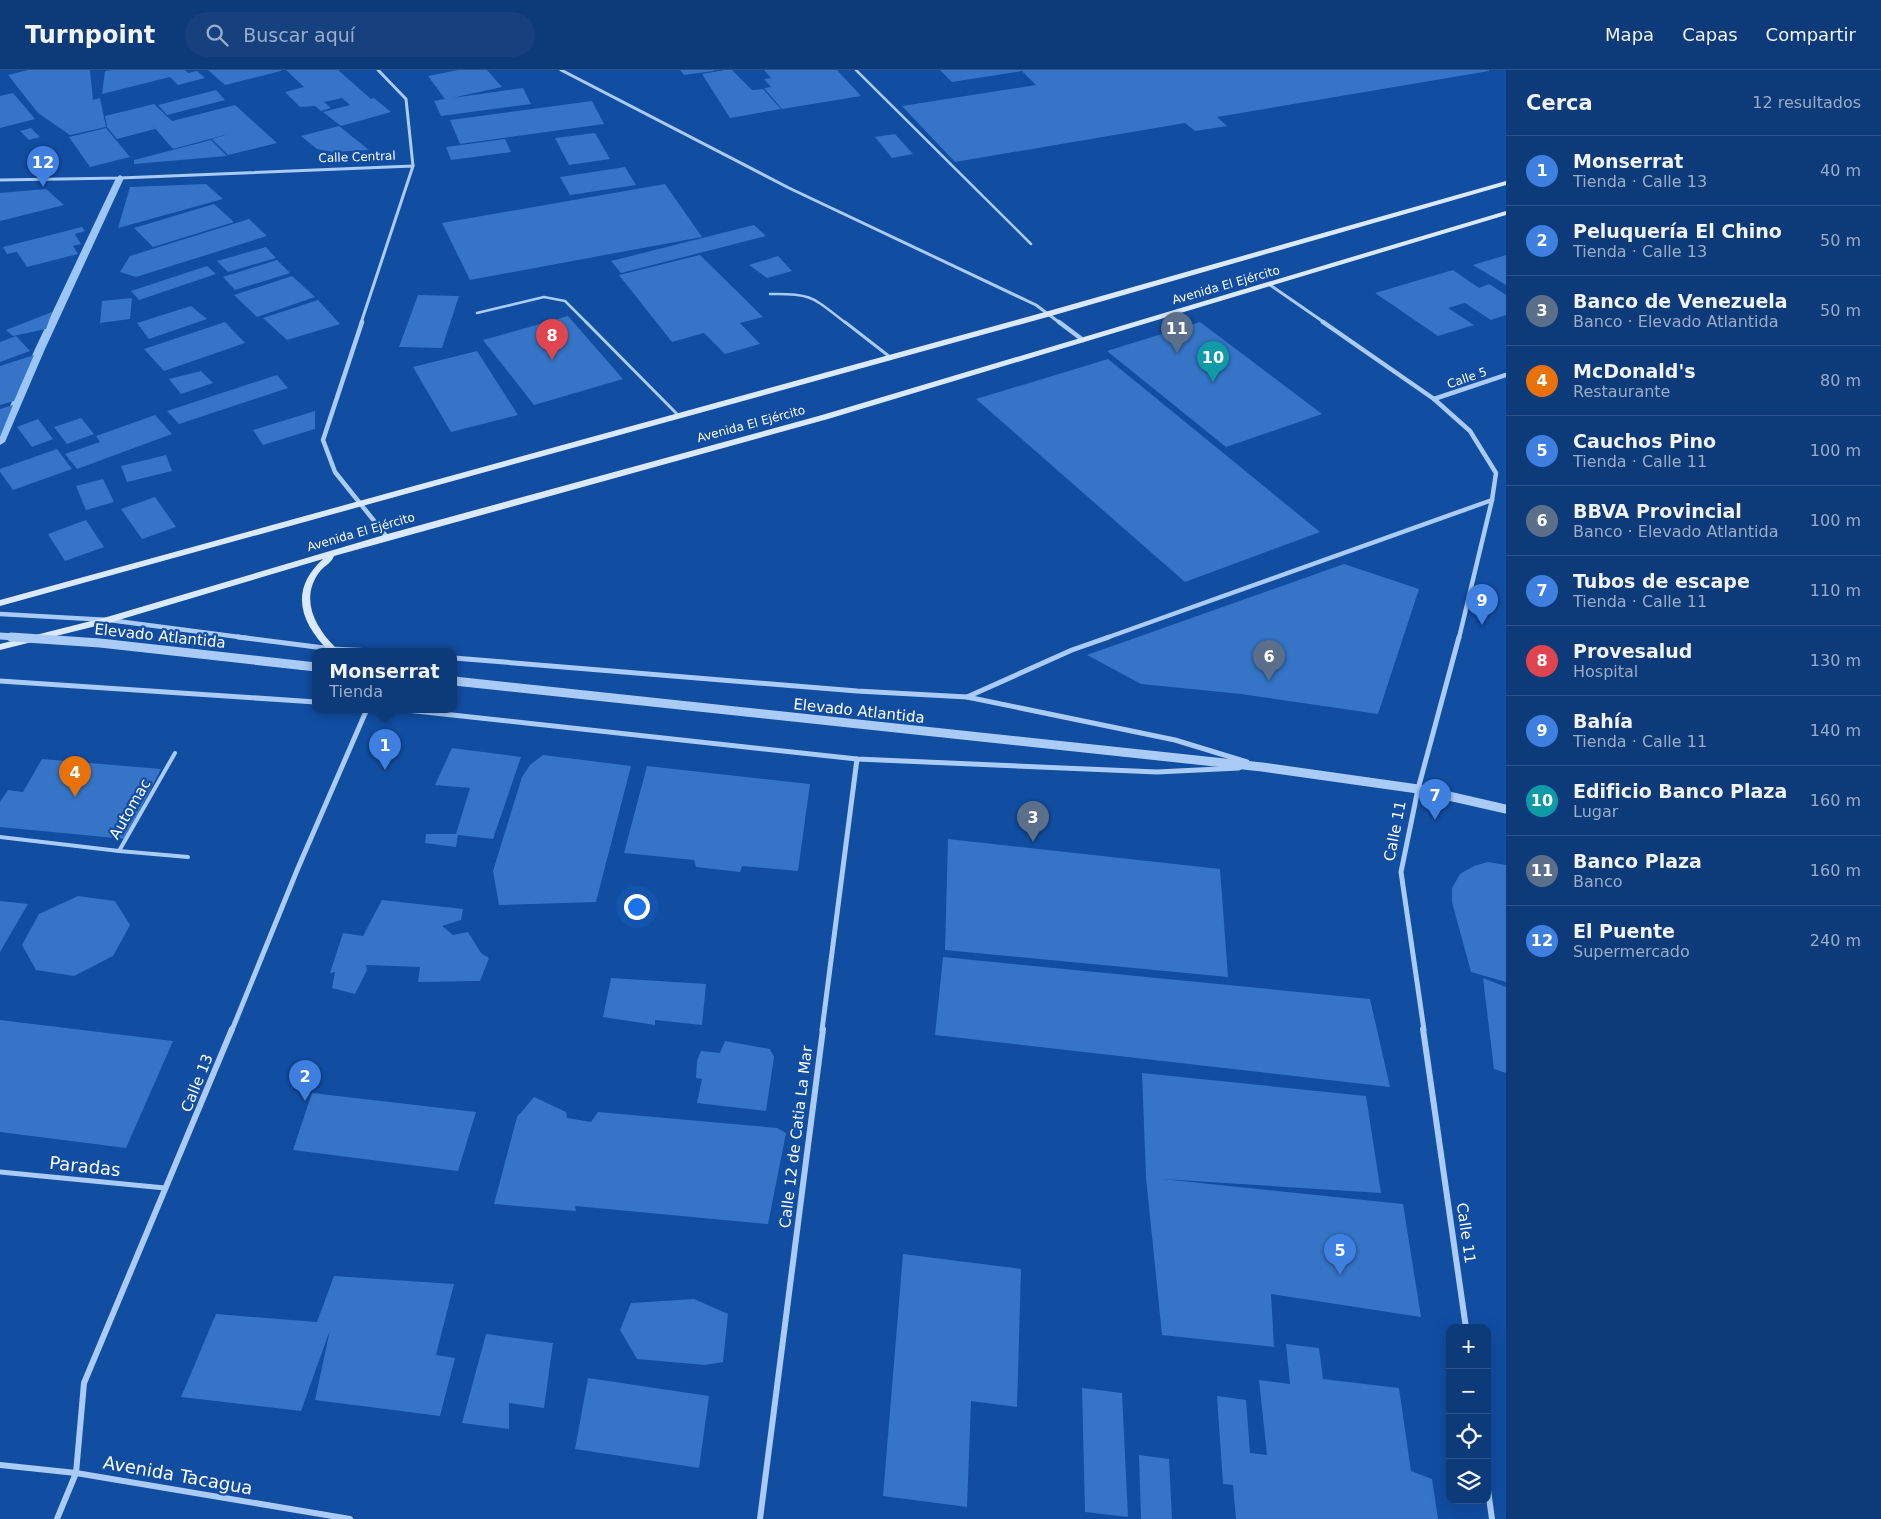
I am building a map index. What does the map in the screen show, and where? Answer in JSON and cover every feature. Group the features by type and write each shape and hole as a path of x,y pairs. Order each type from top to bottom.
{"main road":[{"name":"Avenida El Ejército","path":"0,604 1048,314 1506,183"},
{"name":"Avenida El Ejército","path":"0,647 109,620 386,537 825,417 1506,214"},
{"path":"331,648 318,638 309,623 306,591 311,576 321,564 336,552"}],"street":[{"path":"378,70 406,99 413,166"},
{"path":"561,70 789,188 1036,305 1083,340"},
{"name":"Calle Central","path":"0,180 120,178 413,166 323,440 335,472 386,537"},
{"name":"Calle 11","path":"1270,285 1434,399 1470,432 1496,473 1492,500 1446,690 1418,789 1402,872 1465,1324"},
{"name":"Calle 5","path":"1434,399 1506,375"},
{"path":"967,697 1072,650 1492,500"},
{"path":"0,614 109,620 324,648"},
{"name":"Elevado Atlantida","path":"0,636 100,643 312,667"},
{"path":"457,658 857,691 967,697 1175,740 1262,766"},
{"path":"0,681 312,702"},
{"name":"Elevado Atlantida","path":"457,682 1262,766 1418,789 1506,809"},
{"name":"Calle 13","path":"57,1519 76,1473 84,1383 167,1188 298,868 365,713"},
{"path":"434,713 857,759 1157,772 1262,766"},
{"name":"Calle 12 de Catia La Mar","path":"760,1519 857,759"},
{"name":"Avenida Tacagua","path":"0,1465 76,1473 350,1519"},
{"path":"1490,1504 1492,1519"}],"lane":[{"path":"856,70 1031,244"},
{"path":"770,294 800,293 814,298 890,357"},
{"path":"477,313 544,297 565,301 678,415"},
{"name":"Automac","path":"0,837 119,851 175,753"},
{"path":"119,851 188,857"},
{"name":"Paradas","path":"0,1172 167,1188"}],"building":[{"path":"28,70 90,70 93,100 100,98 106,127 70,135 38,113 8,75"},
{"path":"185,70 188,73 197,71 205,78 178,85 170,77 102,94 105,71"},
{"path":"208,70 281,70 281,71 225,85"},
{"path":"286,70 338,70 371,99 374,98 391,112 341,126 323,112 350,105 342,98 324,102 331,108 321,111 315,106 300,107 285,92 304,87"},
{"path":"458,70 487,70 502,87 452,98 523,88 531,104 441,116 434,101 445,99 428,76"},
{"path":"680,70 714,70 714,71 684,75"},
{"path":"732,70 752,90 763,89 781,109 730,118 702,74"},
{"path":"764,70 837,70 861,96 782,109 764,88 771,87 764,79 771,78"},
{"path":"940,70 1489,71 1217,117 1227,126 1195,131 1185,123 955,162 902,106 1036,85 1022,71 952,82"},
{"path":"216,90 225,100 167,115 158,105"},
{"path":"13,93 35,119 0,128 0,96"},
{"path":"592,101 604,124 460,144 450,120"},
{"path":"154,104 172,121 235,105 277,143 228,155 212,139 232,133 173,149 153,126 155,129 117,139 107,127 105,116"},
{"path":"339,126 369,150 333,152 317,149 301,136"},
{"path":"31,128 40,137 29,140 20,131"},
{"path":"106,128 130,157 90,167 69,137"},
{"path":"595,133 610,159 569,165 555,138"},
{"path":"895,134 913,154 892,158 875,137"},
{"path":"505,139 511,152 451,160 446,147"},
{"path":"211,140 227,156 134,164 134,160"},
{"path":"625,167 636,185 570,195 560,177"},
{"path":"206,184 223,199 118,228 130,187"},
{"path":"665,184 702,237 470,280 442,223"},
{"path":"46,189 64,205 0,221 0,193"},
{"path":"214,204 234,222 153,247 134,228"},
{"path":"249,219 267,236 136,277 120,272 130,256"},
{"path":"754,225 766,236 621,273 611,261"},
{"path":"82,227 85,231 75,234 81,244 73,246 78,254 27,267 17,252 7,254 3,247"},
{"path":"266,247 276,258 228,272 217,261"},
{"path":"700,255 763,317 740,323 760,344 725,354 704,333 672,342 619,275"},
{"path":"1506,255 1506,285 1473,265"},
{"path":"778,256 792,271 767,278 749,265"},
{"path":"277,260 290,273 235,290 223,277"},
{"path":"207,266 216,274 139,300 131,291"},
{"path":"1453,270 1479,288 1489,284 1506,295 1506,315 1491,320 1465,303 1448,308 1474,325 1438,336 1375,293"},
{"path":"292,276 315,297 257,317 234,295"},
{"path":"418,295 459,296 442,348 399,347"},
{"path":"132,298 130,319 100,323 102,301"},
{"path":"318,300 340,324 287,340 263,318"},
{"path":"191,306 207,319 149,339 137,323"},
{"path":"52,312 46,329 13,336 6,330"},
{"path":"568,316 623,379 534,405 483,340"},
{"path":"225,322 245,343 164,371 144,349"},
{"path":"1200,322 1322,414 1226,447 1107,351"},
{"path":"16,336 30,351 0,362 0,342"},
{"path":"477,351 518,415 451,432 413,367"},
{"path":"34,355 14,401 0,405 0,366"},
{"path":"1108,359 1320,532 1185,582 976,399"},
{"path":"201,371 213,383 181,394 169,379"},
{"path":"277,375 288,388 179,424 167,411"},
{"path":"13,405 0,437 0,409"},
{"path":"315,411 315,429 263,445 253,430"},
{"path":"155,415 172,434 77,469 65,454 100,442 96,436"},
{"path":"81,418 94,434 67,444 54,427"},
{"path":"38,419 53,439 32,447 17,427"},
{"path":"57,449 72,469 13,490 0,472 0,469"},
{"path":"166,455 172,471 127,482 121,466"},
{"path":"103,479 114,502 86,510 76,486"},
{"path":"155,497 176,527 142,539 121,509"},
{"path":"86,520 104,547 65,561 48,534"},
{"path":"1344,564 1419,589 1378,714 1241,694 1141,684 1087,655"},
{"path":"452,748 521,757 493,839 458,835 456,847 425,843 426,834 456,834 470,788 435,785"},
{"path":"543,755 631,766 596,902 499,905 493,871 522,777 530,765"},
{"path":"42,759 161,769 125,839 0,827 0,802 8,790 23,792"},
{"path":"647,766 810,784 798,871 742,866 740,872 696,867 694,860 624,853"},
{"path":"948,839 1220,869 1228,977 945,950"},
{"path":"1488,862 1506,865 1506,982 1471,972 1452,902 1452,888 1460,874 1474,866"},
{"path":"78,896 115,901 130,925 113,956 74,976 36,970 22,945 39,914"},
{"path":"382,900 463,909 461,920 442,926 453,935 468,932 481,953 489,958 480,981 418,982 420,967 366,965 367,970 355,994 332,988 335,972 330,973 343,933 363,936"},
{"path":"0,901 28,904 0,952"},
{"path":"943,957 1370,999 1390,1087 935,1035"},
{"path":"611,978 706,984 702,1025 655,1020 655,1025 603,1017"},
{"path":"1483,978 1506,987 1506,1073 1494,1069"},
{"path":"0,1020 173,1041 126,1148 0,1132"},
{"path":"725,1041 770,1049 774,1057 766,1111 697,1103 702,1079 696,1078 697,1061 701,1051 720,1053"},
{"path":"1142,1073 1366,1096 1381,1193 1162,1179 1403,1204 1421,1317 1271,1294 1274,1347 1162,1335 1146,1177"},
{"path":"312,1093 476,1112 458,1171 293,1150"},
{"path":"534,1097 566,1112 567,1118 591,1122 598,1112 777,1128 786,1133 768,1224 575,1206 576,1211 494,1204 517,1117"},
{"path":"903,1254 1021,1269 1017,1407 971,1401 967,1507 883,1496"},
{"path":"334,1276 454,1284 436,1355 455,1358 440,1416 315,1400 330,1330 301,1411 181,1397 216,1314 317,1322"},
{"path":"694,1299 728,1314 723,1362 705,1365 637,1359 620,1330 631,1303"},
{"path":"486,1334 553,1343 544,1408 509,1403 509,1429 462,1423"},
{"path":"1286,1344 1319,1348 1323,1379 1399,1388 1411,1471 1432,1479 1438,1519 1236,1519 1233,1485 1223,1484 1217,1396 1246,1400 1250,1453 1267,1455 1259,1380 1290,1384"},
{"path":"588,1378 709,1396 699,1468 575,1449"},
{"path":"1082,1388 1122,1393 1128,1517 1085,1512"},
{"path":"1139,1455 1169,1459 1172,1519 1141,1519"}],"waterway":[{"path":"0,442 40,349 120,178"}],"place":[{"name":"El Puente","path":"43,187"},
{"name":"Banco Plaza","path":"1177,353"},
{"name":"Provesalud","path":"552,360"},
{"name":"Edificio Banco Plaza","path":"1213,382"},
{"name":"Bahía","path":"1482,625"},
{"name":"BBVA Provincial","path":"1269,681"},
{"name":"Monserrat","path":"385,770"},
{"name":"McDonald's","path":"75,797"},
{"name":"Tubos de escape","path":"1435,820"},
{"name":"Banco de Venezuela","path":"1033,842"},
{"name":"Peluquería El Chino","path":"305,1101"},
{"name":"Cauchos Pino","path":"1340,1275"}]}
